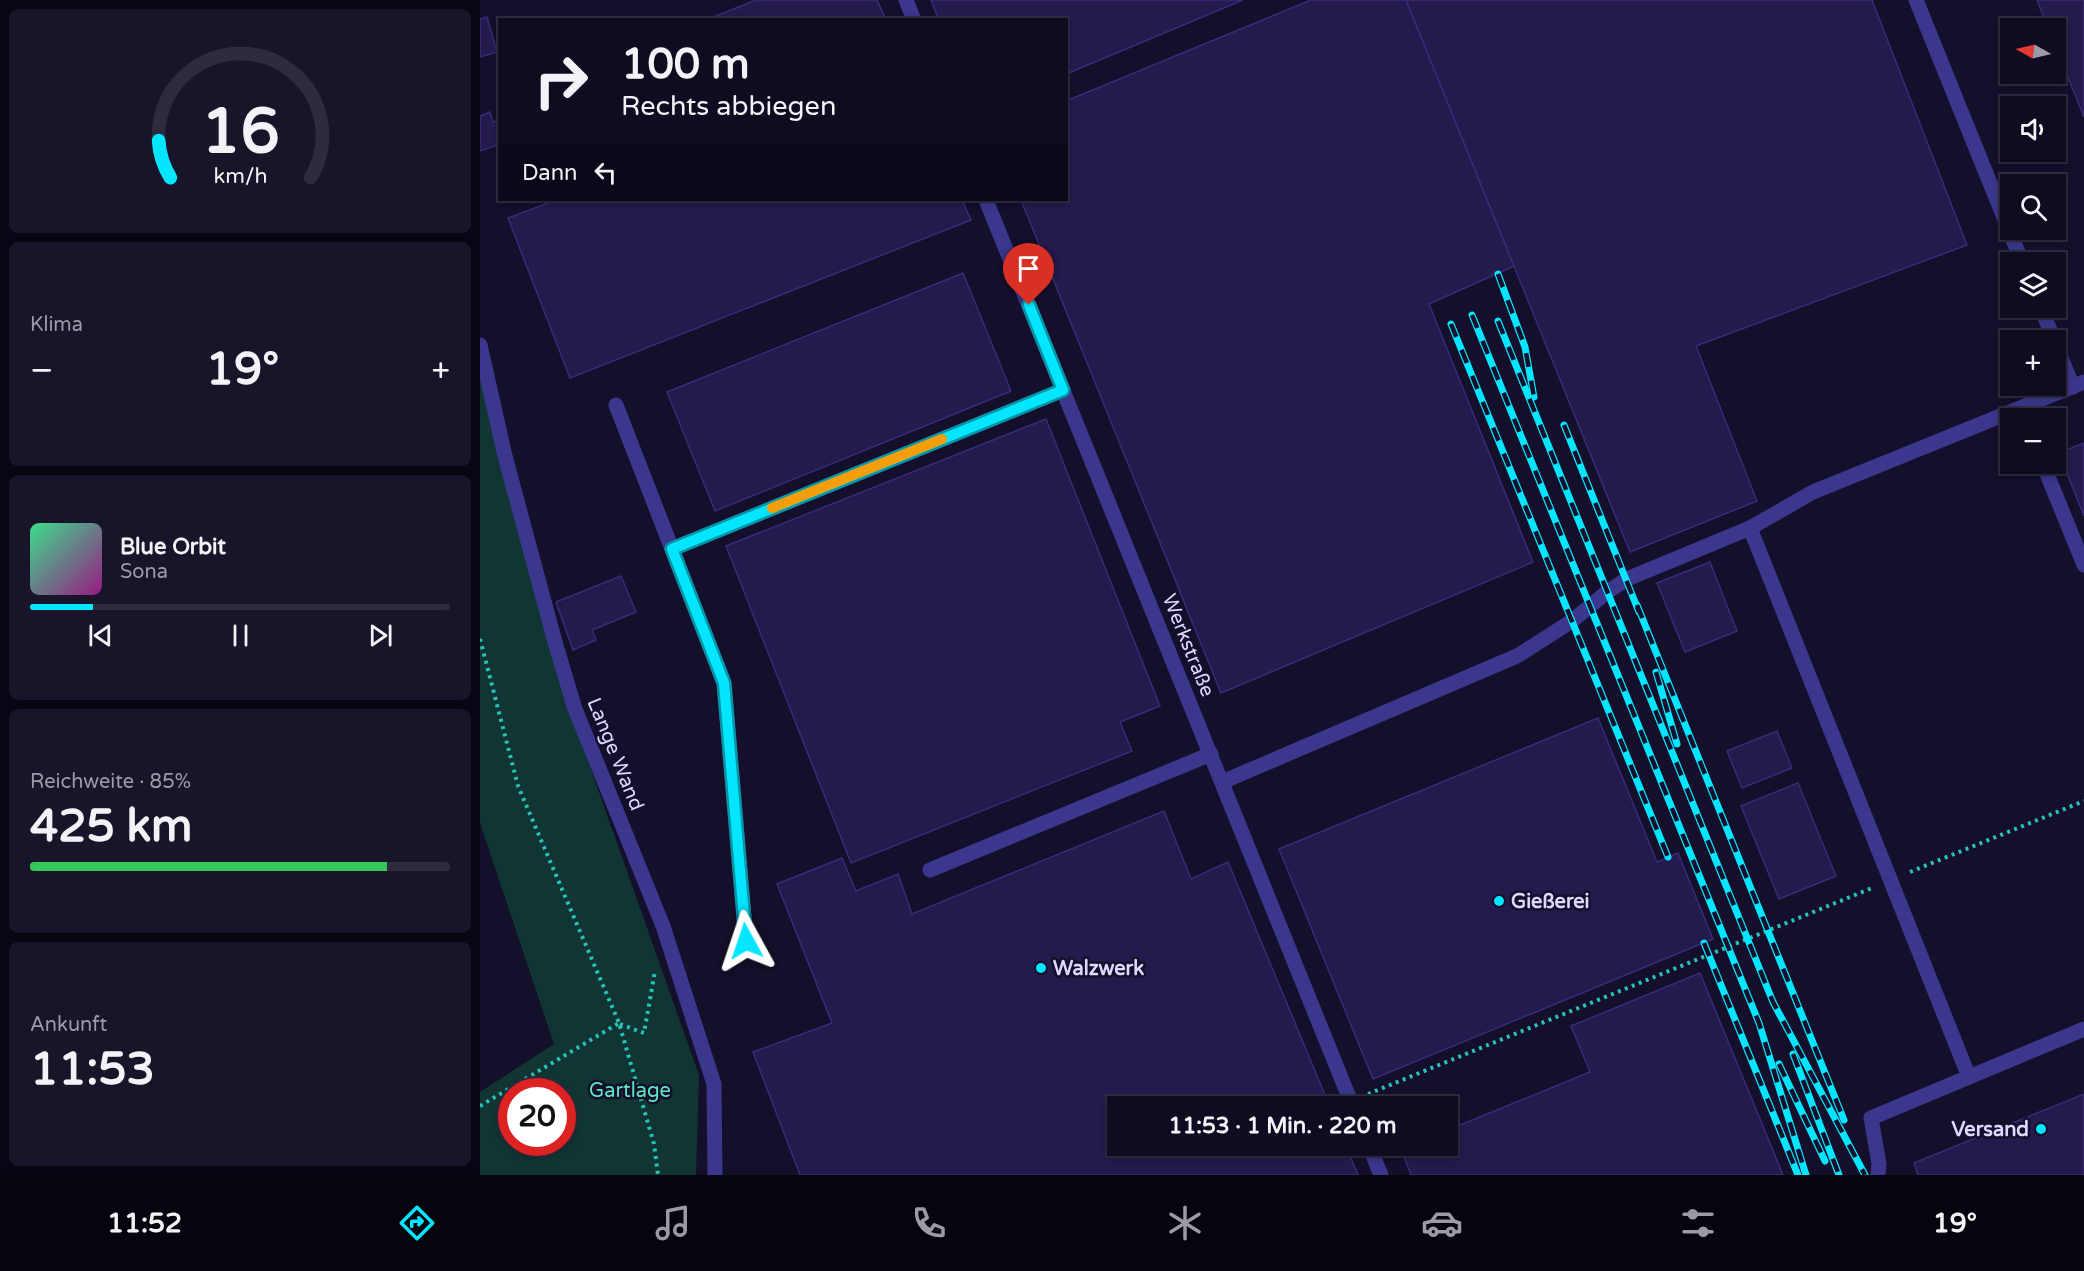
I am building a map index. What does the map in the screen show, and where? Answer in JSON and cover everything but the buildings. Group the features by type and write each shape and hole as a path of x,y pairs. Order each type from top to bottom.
{"street":[{"path":"906,0 913,18"},
{"path":"1916,0 2018,252"},
{"name":"Werkstraße","path":"986,201 1349,1096"},
{"name":"Lange Wand","path":"480,345 505,456 575,708 663,926 714,1084 715,1175"},
{"path":"2032,408 2078,384 2066,363"},
{"path":"672,549 1063,390"},
{"path":"616,405 724,683 746,941"},
{"path":"1221,782 1517,656 1572,621 1607,592 1627,579 1750,528 1813,492 2000,421"},
{"path":"2047,474 2084,565"},
{"path":"1750,528 1969,1077"},
{"path":"930,870 1211,754"},
{"path":"1878,1175 1879,1164 1871,1118 2084,1029"},
{"path":"1373,1156 1381,1175"}],"path":[{"path":"480,639 518,786 619,1023 654,1144 658,1175"},
{"path":"1371,1096 2084,801"},
{"path":"619,1023 644,1033 655,969"},
{"path":"480,1106 619,1023"}],"green space":[{"name":"Gartlage","path":"480,371 557,673 699,1075 696,1175 480,1175 480,1092 498,1080 498,1156 576,1156 576,1078 502,1078 554,1044 480,823"}],"railway":[{"path":"1498,274 1525,347 1534,397"},
{"path":"1472,315 1759,1023 1806,1175"},
{"path":"1498,321 1773,1002 1865,1175"},
{"path":"1451,324 1668,857"},
{"path":"1564,425 1639,612"},
{"path":"1637,605 1844,1120"},
{"path":"1656,672 1677,744"},
{"path":"1704,943 1798,1175"},
{"path":"1793,1054 1839,1175"},
{"path":"1779,1064 1825,1161"}],"slow traffic":[{"path":"772,508 942,439"}],"place":[{"name":"Gießerei","path":"1499,901"},
{"name":"Walzwerk","path":"1041,968"},
{"name":"Versand","path":"2041,1129"}],"route":[{"path":"746,941 724,683 672,549 1063,390 1029,305"}]}
